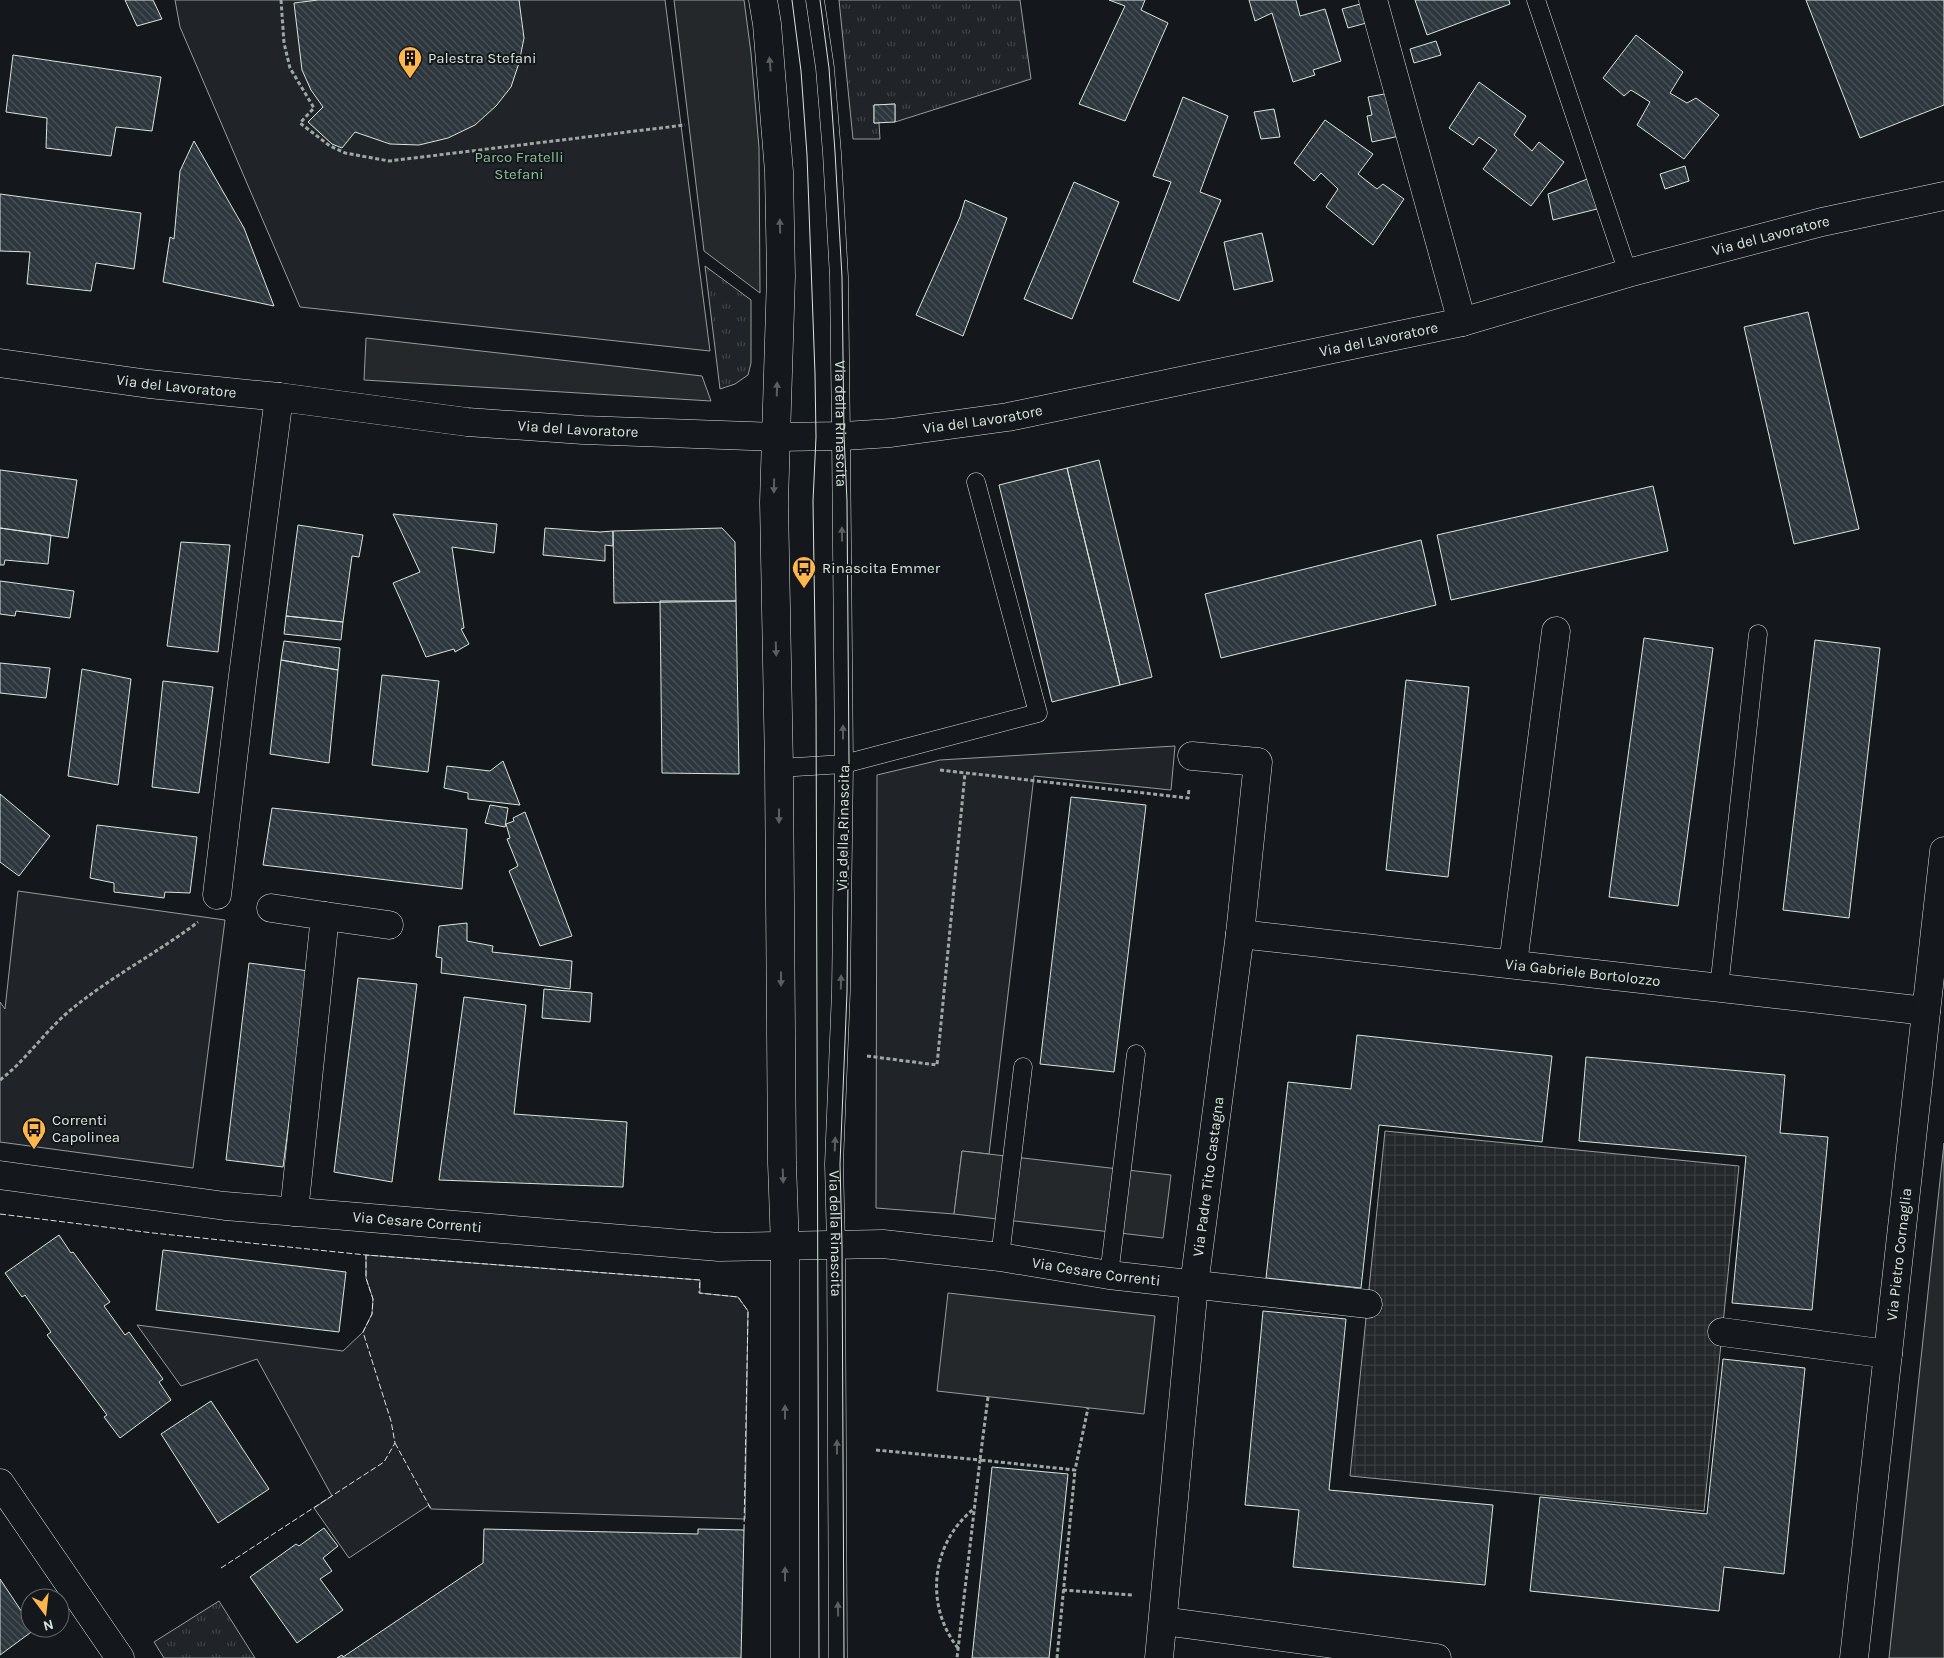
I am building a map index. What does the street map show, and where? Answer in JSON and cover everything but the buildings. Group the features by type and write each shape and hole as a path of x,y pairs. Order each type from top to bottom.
{"street":[{"path":"762,0 767,24 779,172 780,309 774,502 779,768 782,1154 785,1247 785,1658"},
{"path":"1373,0 1462,322"},
{"name":"Via del Lavoratore","path":"0,363 148,384 279,398 467,422 583,430 775,437 842,436 906,431 1008,417 1462,322 1628,273 1822,222 1944,196"},
{"path":"217,895 279,398"},
{"path":"1513,964 1556,631"},
{"name":"Via Padre Tito Castagna","path":"1159,1658 1194,1285 1240,934 1258,762 1192,756"},
{"name":"Via Pietro Cornaglia","path":"1854,1658 1944,851"},
{"path":"271,908 389,925"},
{"path":"294,1212 325,916"},
{"name":"Via Gabriele Bortolozzo","path":"1240,934 1926,1011"},
{"name":"Via Cesare Correnti","path":"0,1175 225,1206 719,1247 883,1244 1000,1257 1109,1275 1368,1304"},
{"path":"1722,1332 1888,1354"},
{"path":"0,1483 120,1658"},
{"path":"1163,1621 1403,1656 1437,1658"}],"lane":[{"name":"Via della Rinascita","path":"815,0 825,68 832,153 839,277 842,436 844,764 841,991 834,1164 838,1658"},
{"path":"1536,0 1628,273"},
{"path":"779,768 844,764 1038,713 976,482"},
{"path":"1719,988 1758,634"},
{"path":"1109,1275 1136,1054"},
{"path":"1000,1257 1023,1067"}],"path":[{"path":"281,0 284,43 290,68 314,108 300,123 330,146 345,153 389,161 685,125"},
{"path":"933,770 1188,798 1192,756"},
{"path":"860,1055 938,1065 965,773"},
{"path":"0,1080 68,1012 113,979 170,944 212,914 217,895"},
{"path":"957,1658 988,1397"},
{"path":"1057,1658 1075,1470 1088,1408"},
{"path":"876,1450 1075,1470"},
{"path":"958,1649 947,1635 941,1617 936,1598 936,1581 938,1566 948,1538 956,1525 975,1508"},
{"path":"1064,1590 1138,1595"}],"green space":[{"name":"Parco Fratelli Stefani","path":"175,0 665,0 710,351 300,307 180,27"},
{"path":"839,0 1020,0 1031,79 895,122 895,104 874,105 874,123 879,123 880,139 853,139"},
{"path":"705,266 751,300 751,363 748,375 735,384 720,389"},
{"path":"1175,746 1171,790 1034,776 989,1154 962,1151 954,1214 876,1208 877,775 940,760"},
{"path":"18,891 225,920 193,1168 0,1142 0,1002 5,1009"},
{"path":"366,1255 700,1280 700,1293 738,1297 748,1311 745,1519 431,1509 429,1505 349,1558 314,1508 332,1496 257,1359 181,1386 137,1325 343,1351 363,1332 372,1314 373,1299 366,1278"},
{"path":"219,1601 255,1658 164,1658 154,1642"}],"shaded area":[{"path":"674,0 744,0 751,53 759,148 760,293 704,251"},
{"path":"366,338 702,376 711,401 364,380"},
{"path":"1385,1131 1739,1166 1704,1511 1350,1476"},
{"path":"1944,1143 1944,1658 1889,1658"},
{"path":"962,1151 1171,1175 1163,1238 954,1214"},
{"path":"948,1293 1155,1316 1144,1414 937,1391"}],"tram line":[{"path":"792,0 801,71 807,155 815,374 816,437 813,501 816,699 819,1658"},
{"path":"820,0 829,68 842,277 844,436 847,501 849,762 847,992 840,1164 844,1658"}],"fence":[{"path":"0,1214 153,1233 366,1255 700,1280 699,1293 738,1297 748,1311 744,1530"},
{"path":"221,1568 384,1462 395,1443 391,1421 363,1332 372,1314 373,1299 366,1278 366,1255"},
{"path":"395,1443 431,1509"}],"place":[{"name":"Palestra Stefani","path":"410,79"},
{"name":"Rinascita Emmer","path":"804,589"},
{"name":"Correnti Capolinea","path":"34,1150"}]}
